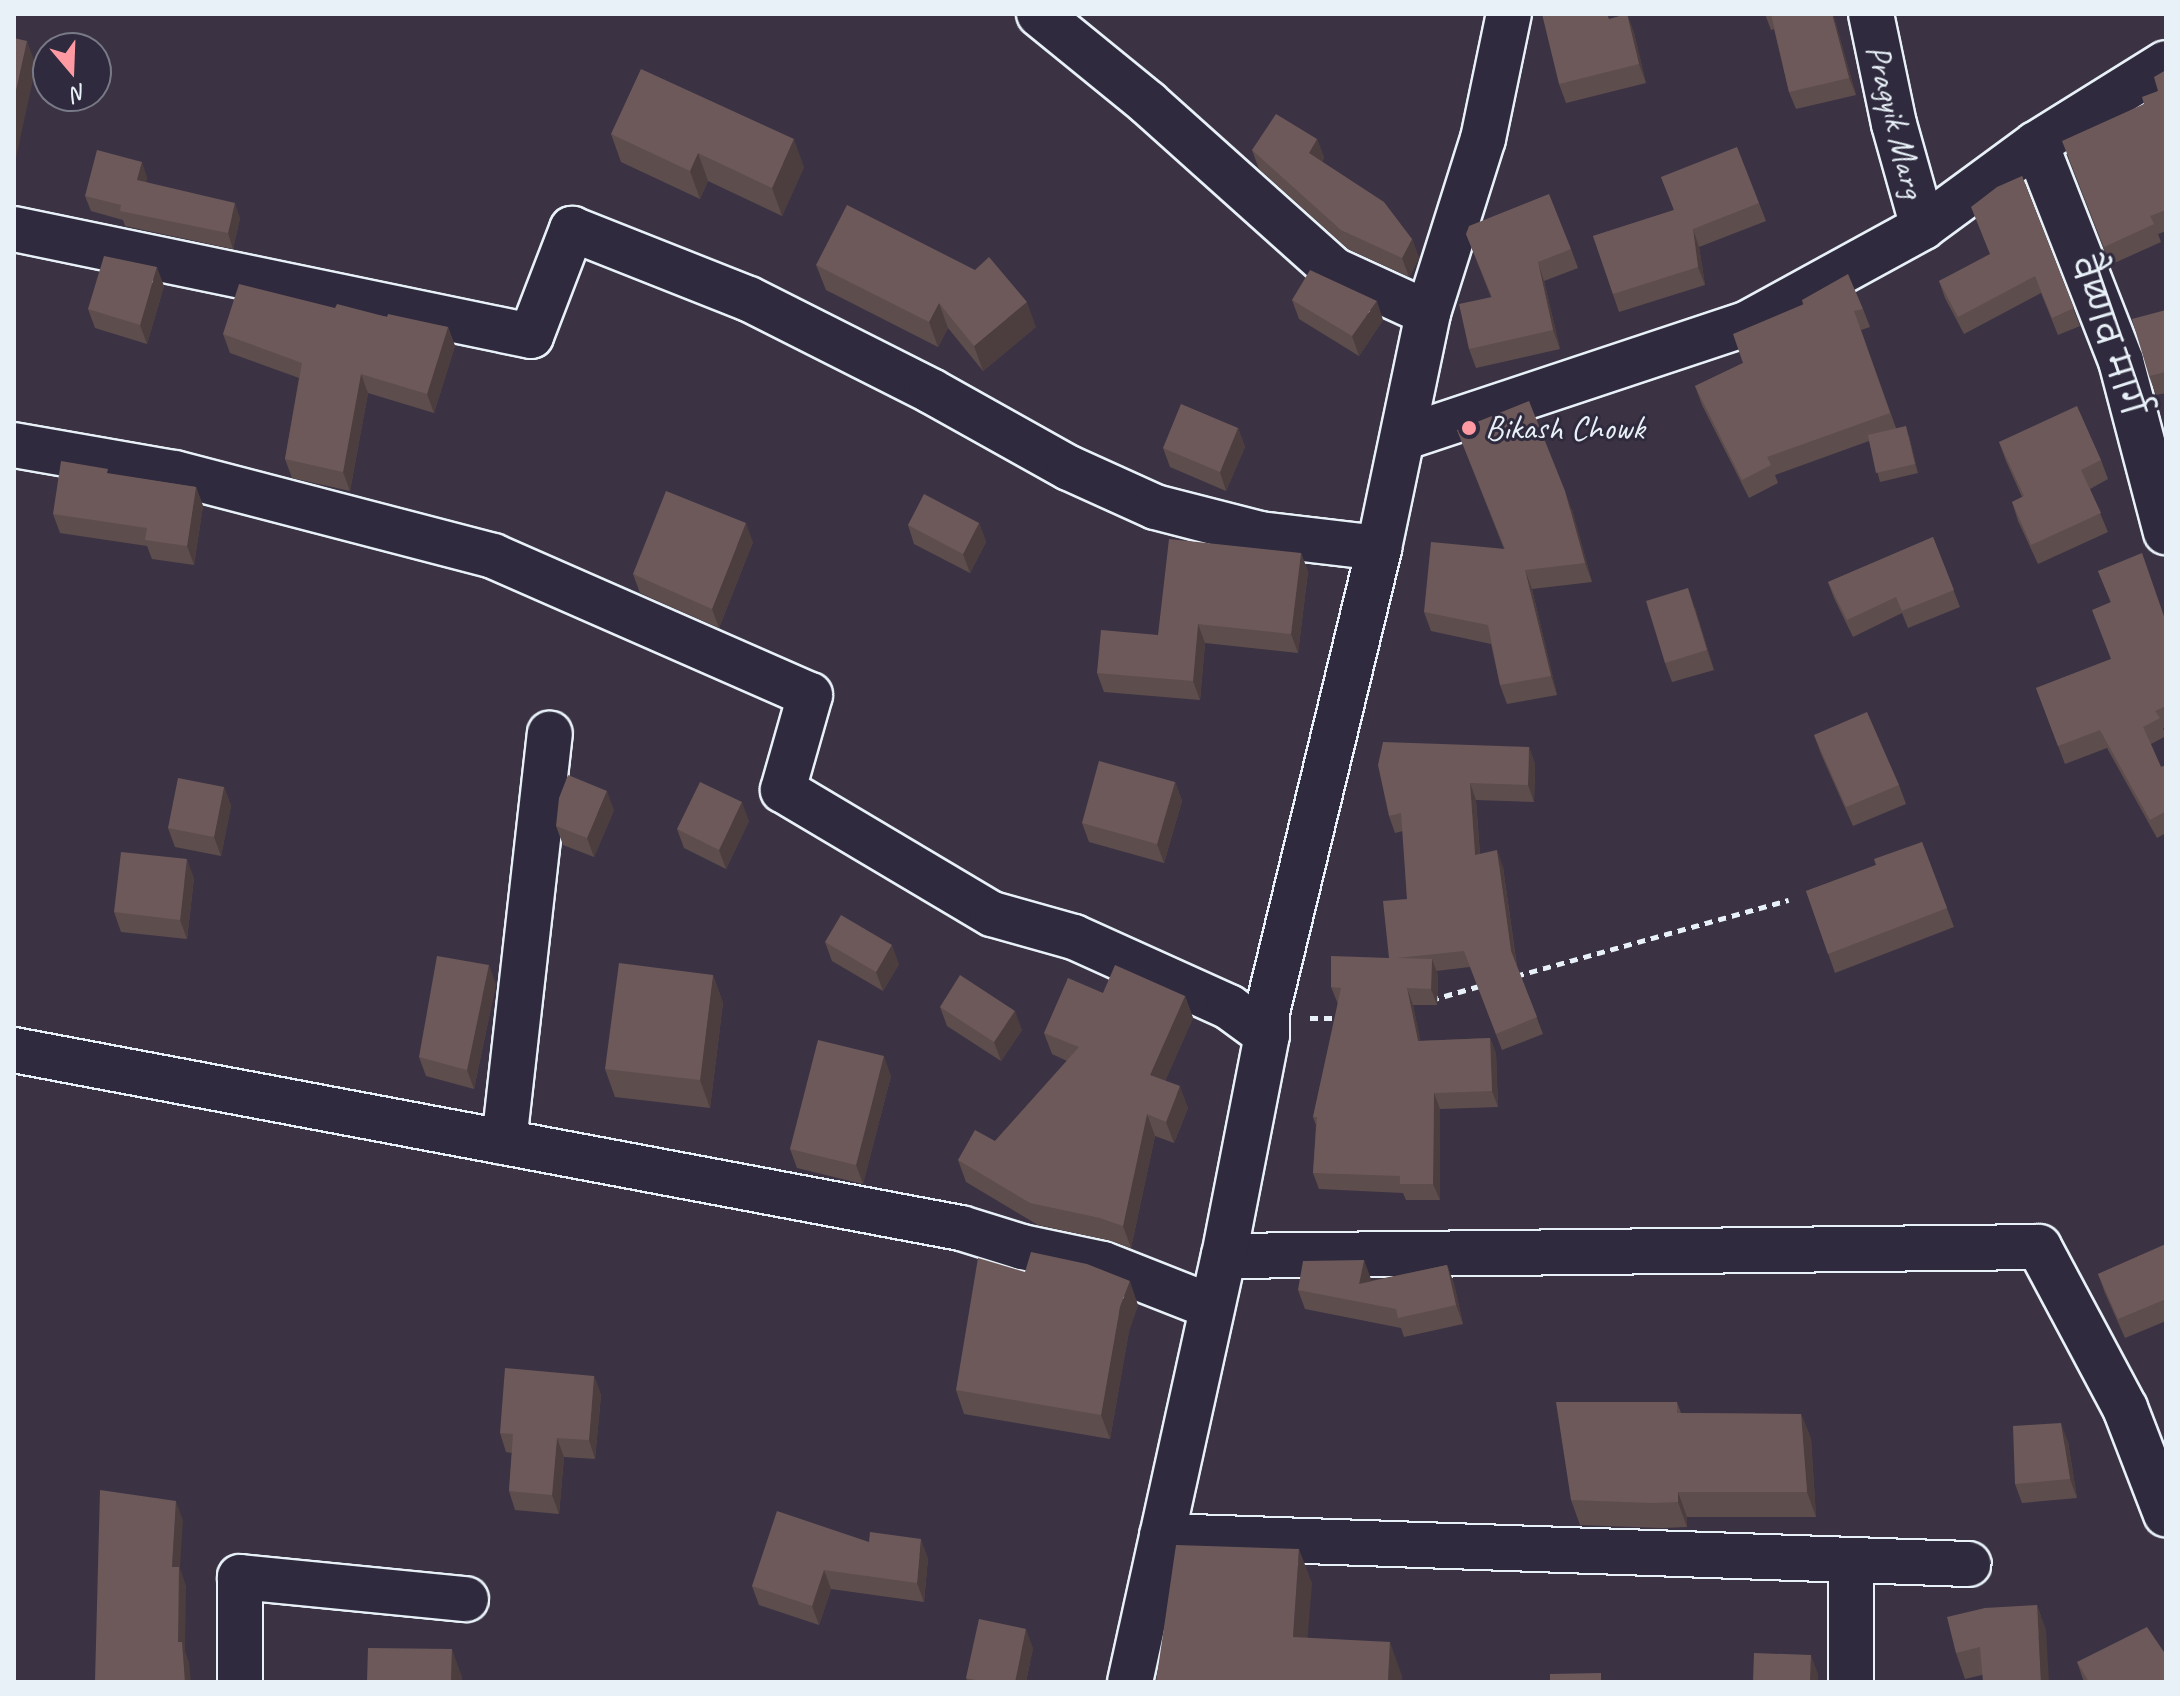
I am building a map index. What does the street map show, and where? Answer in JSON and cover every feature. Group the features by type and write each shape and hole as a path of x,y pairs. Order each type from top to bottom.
{"street":[{"path":"1039,14 1148,103 1334,270 1428,313"},
{"path":"1130,1682 1224,1256 1267,1024 1379,548 1428,313 1483,139 1509,14"},
{"name":"Pragyik Marg","path":"1871,14 1894,124 1923,227"},
{"path":"1403,438 1748,323 1923,227 2036,144 2166,63"},
{"name":"वैष्णव मार्ग","path":"2036,144 2121,361 2166,532"},
{"path":"14,229 531,336 572,229 749,299 931,391 1069,468 1155,507 1260,534 1379,548"},
{"path":"14,445 175,473 493,556 810,695 783,790 992,914 1074,937 1267,1024"},
{"path":"504,1142 550,734"},
{"path":"14,1050 961,1228 1022,1247 1103,1264 1212,1307"},
{"path":"1224,1256 2039,1247 2125,1408 2166,1514"},
{"path":"1162,1536 1969,1564"},
{"path":"1851,1560 1851,1682"},
{"path":"240,1682 240,1577 466,1599"}],"path":[{"path":"1500,980 1789,900"},
{"path":"1426,1002 1485,985"},
{"path":"1267,1024 1350,1017"}],"building":[{"path":"1542,14 1607,14 1609,19 1627,14 1639,64 1559,84"},
{"path":"1771,14 1832,14 1849,78 1789,92"},
{"path":"14,38 27,41 14,100"},
{"path":"641,69 794,139 772,188 698,153 690,171 611,134"},
{"path":"2166,70 2166,210 2150,216 2154,224 2104,247 2062,141 2144,104 2142,97 2158,91 2154,77"},
{"path":"1276,114 1317,139 1309,153 1384,202 1412,239 1402,258 1341,230 1252,150"},
{"path":"1737,147 1759,203 1693,229 1698,267 1613,294 1593,236 1674,210 1661,177"},
{"path":"97,150 142,162 137,180 235,203 228,233 120,211 121,205 85,196"},
{"path":"2022,176 2074,308 2052,318 2035,276 1958,317 1939,281 1990,254 1971,207 1997,187"},
{"path":"1549,194 1571,249 1538,262 1553,330 1469,349 1459,304 1492,297 1466,234 1469,226"},
{"path":"847,205 975,270 989,257 1027,302 974,346 939,303 929,322 816,265"},
{"path":"104,256 157,267 140,325 88,309"},
{"path":"1310,270 1377,301 1352,336 1292,300"},
{"path":"1848,274 1863,309 1854,311 1890,413 1767,457 1771,465 1742,480 1695,386 1743,363 1733,334 1804,304 1802,300"},
{"path":"239,284 335,308 337,304 387,317 388,314 448,327 427,394 361,374 343,472 285,459 302,363 223,334"},
{"path":"2166,310 2166,372 2149,376 2132,319"},
{"path":"1529,401 1565,491 1585,563 1525,570 1551,676 1500,685 1488,625 1424,612 1431,542 1505,549 1457,430"},
{"path":"1181,404 1238,428 1220,472 1163,448"},
{"path":"2077,406 2101,460 2081,470 2101,513 2031,545 2012,502 2024,496 1999,442"},
{"path":"1906,426 1915,464 1876,473 1868,435"},
{"path":"61,461 108,469 107,473 196,487 187,546 145,540 147,528 53,514"},
{"path":"666,491 746,523 712,609 633,574"},
{"path":"924,494 979,523 963,554 908,525"},
{"path":"1933,537 1954,590 1902,611 1896,597 1847,620 1828,582"},
{"path":"1169,539 1301,553 1291,634 1198,624 1193,681 1097,673 1101,630 1158,635"},
{"path":"2142,553 2166,622 2166,706 2155,711 2160,718 2143,727 2161,767 2166,765 2166,811 2150,820 2100,730 2058,746 2036,688 2111,659 2092,610 2111,602 2098,571"},
{"path":"1688,588 1707,650 1665,663 1646,601"},
{"path":"1867,712 1899,785 1846,807 1814,735"},
{"path":"1383,742 1529,747 1528,785 1470,783 1475,855 1497,850 1511,951 1537,1017 1496,1034 1464,951 1397,958 1432,959 1431,989 1407,988 1418,1041 1490,1038 1492,1091 1434,1093 1433,1184 1400,1184 1400,1176 1313,1173 1317,1117 1313,1117 1341,988 1331,987 1331,956 1389,958 1383,901 1407,899 1401,813 1389,816 1378,765"},
{"path":"1099,761 1175,782 1157,844 1082,823"},
{"path":"568,775 607,791 587,838 556,826 559,798"},
{"path":"178,778 224,787 214,837 168,828"},
{"path":"700,782 742,802 719,850 677,829"},
{"path":"1922,842 1947,908 1828,954 1806,891 1876,865 1874,859"},
{"path":"121,852 187,859 180,920 114,912"},
{"path":"841,915 892,945 876,972 825,942"},
{"path":"437,956 489,965 467,1070 419,1057"},
{"path":"619,963 713,975 700,1080 605,1069"},
{"path":"1115,965 1185,996 1150,1075 1180,1086 1166,1122 1147,1114 1123,1226 1030,1203 958,1160 975,1130 995,1141 1079,1047 1044,1033 1068,978 1103,993"},
{"path":"960,975 1015,1011 994,1042 940,1007"},
{"path":"818,1040 884,1056 856,1165 790,1149"},
{"path":"2166,1244 2166,1299 2118,1319 2098,1274"},
{"path":"1031,1252 1087,1264 1130,1281 1120,1307 1101,1415 956,1390 978,1258 1025,1272"},
{"path":"1364,1260 1359,1284 1447,1265 1456,1305 1398,1318 1396,1309 1298,1290 1303,1261"},
{"path":"505,1368 594,1376 589,1440 557,1438 552,1495 509,1491 513,1434 500,1433"},
{"path":"1556,1402 1677,1402 1677,1413 1801,1414 1807,1492 1678,1492 1678,1502 1652,1503 1571,1500"},
{"path":"2061,1423 2070,1479 2015,1484 2013,1426"},
{"path":"100,1490 176,1501 172,1567 179,1567 178,1642 182,1642 185,1682 95,1682"},
{"path":"777,1511 869,1542 870,1532 921,1539 917,1583 824,1570 812,1606 752,1586"},
{"path":"1176,1545 1299,1549 1293,1637 1390,1642 1388,1682 1156,1682"},
{"path":"2037,1605 2041,1682 1983,1682 1980,1647 1956,1653 1947,1617 1985,1608"},
{"path":"979,1619 1026,1629 1015,1682 985,1682 966,1678"},
{"path":"2147,1627 2166,1655 2166,1682 2089,1682 2077,1662"},
{"path":"368,1648 452,1649 451,1682 367,1682"},
{"path":"1754,1653 1811,1655 1810,1682 1753,1682"},
{"path":"1601,1673 1601,1682 1550,1682 1550,1674"}],"place":[{"name":"Bikash Chowk","path":"1469,428"}]}
